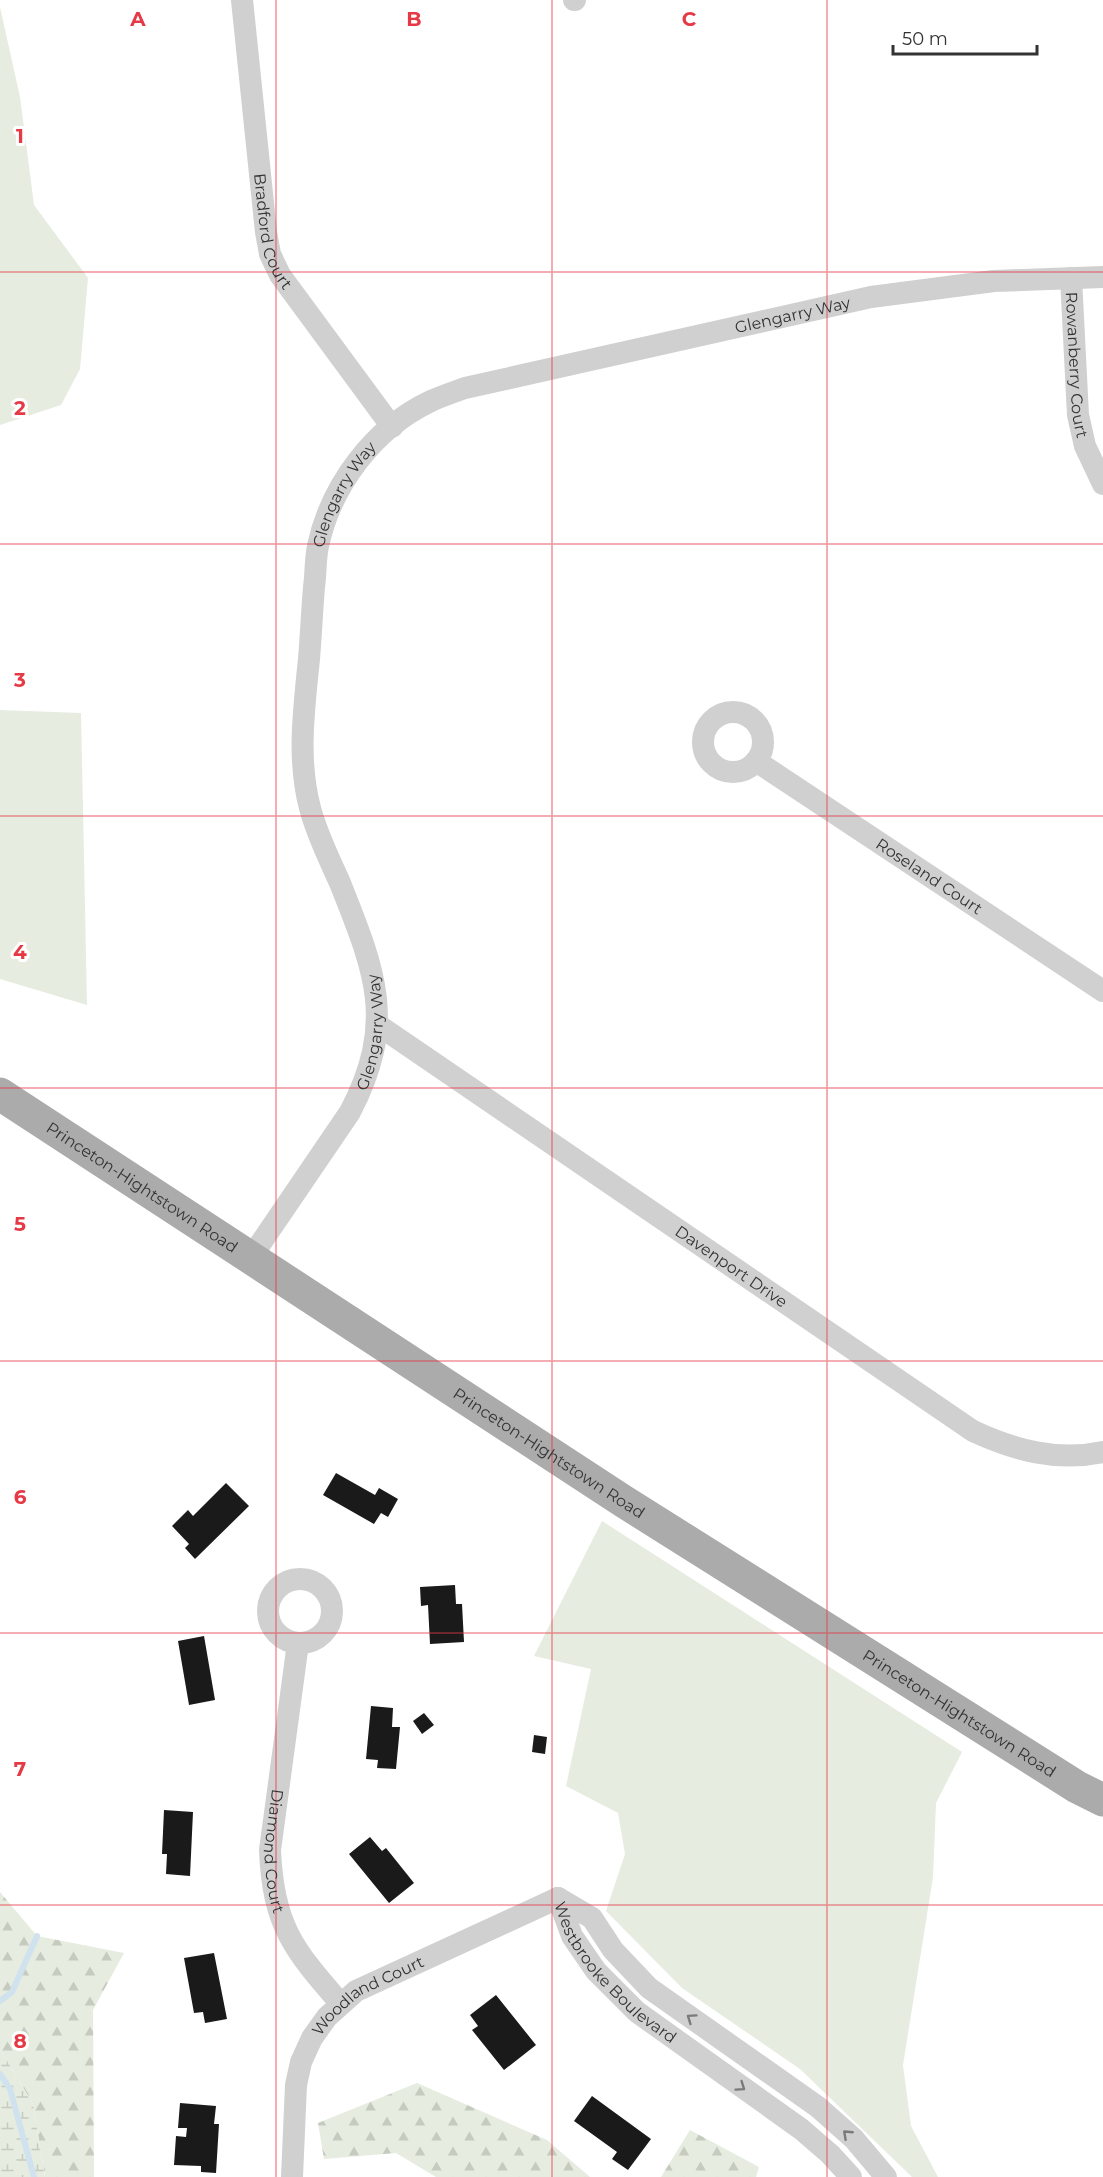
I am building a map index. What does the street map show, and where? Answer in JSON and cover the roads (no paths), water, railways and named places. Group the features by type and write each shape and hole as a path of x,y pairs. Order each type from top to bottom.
{"main road":[{"name":"Princeton-Hightstown Road","path":"0,1094 252,1256 623,1501 1047,1768 1103,1800"}],"street":[{"name":"Bradford Court","path":"242,0 270,254 280,275 392,427"},
{"name":"Glengarry Way","path":"252,1256 350,1112 363,1087 373,1058 378,1025 377,996 371,968 339,882 319,839 310,806 304,771 302,736 318,549 322,531 332,504 348,474 369,448 392,427 430,402 465,388 871,297 994,281 1103,277"},
{"name":"Rowanberry Court","path":"1071,278 1078,415 1086,446 1103,484"},
{"name":"Roseland Court","path":"756,761 1103,991"},
{"name":"Davenport Drive","path":"378,1025 973,1431 1004,1445 1036,1453 1066,1456 1103,1452"},
{"name":"Diamond Court","path":"298,1642 270,1850 271,1880 277,1910 287,1935 303,1960 340,2003"},
{"name":"Woodland Court","path":"292,2177 296,2085 301,2062 312,2038 340,2003 356,1991 558,1898"},
{"name":"Westbrooke Boulevard","path":"558,1898 572,1936 596,1971 637,2012 801,2129 830,2154 851,2177"},
{"name":"Westbrooke Boulevard","path":"558,1898 592,1918 613,1950 649,1989 818,2107 854,2139 886,2177"}],"waterway":[{"path":"0,2001 12,1992 37,1936"},
{"path":"0,2074 10,2089 34,2177"}]}
